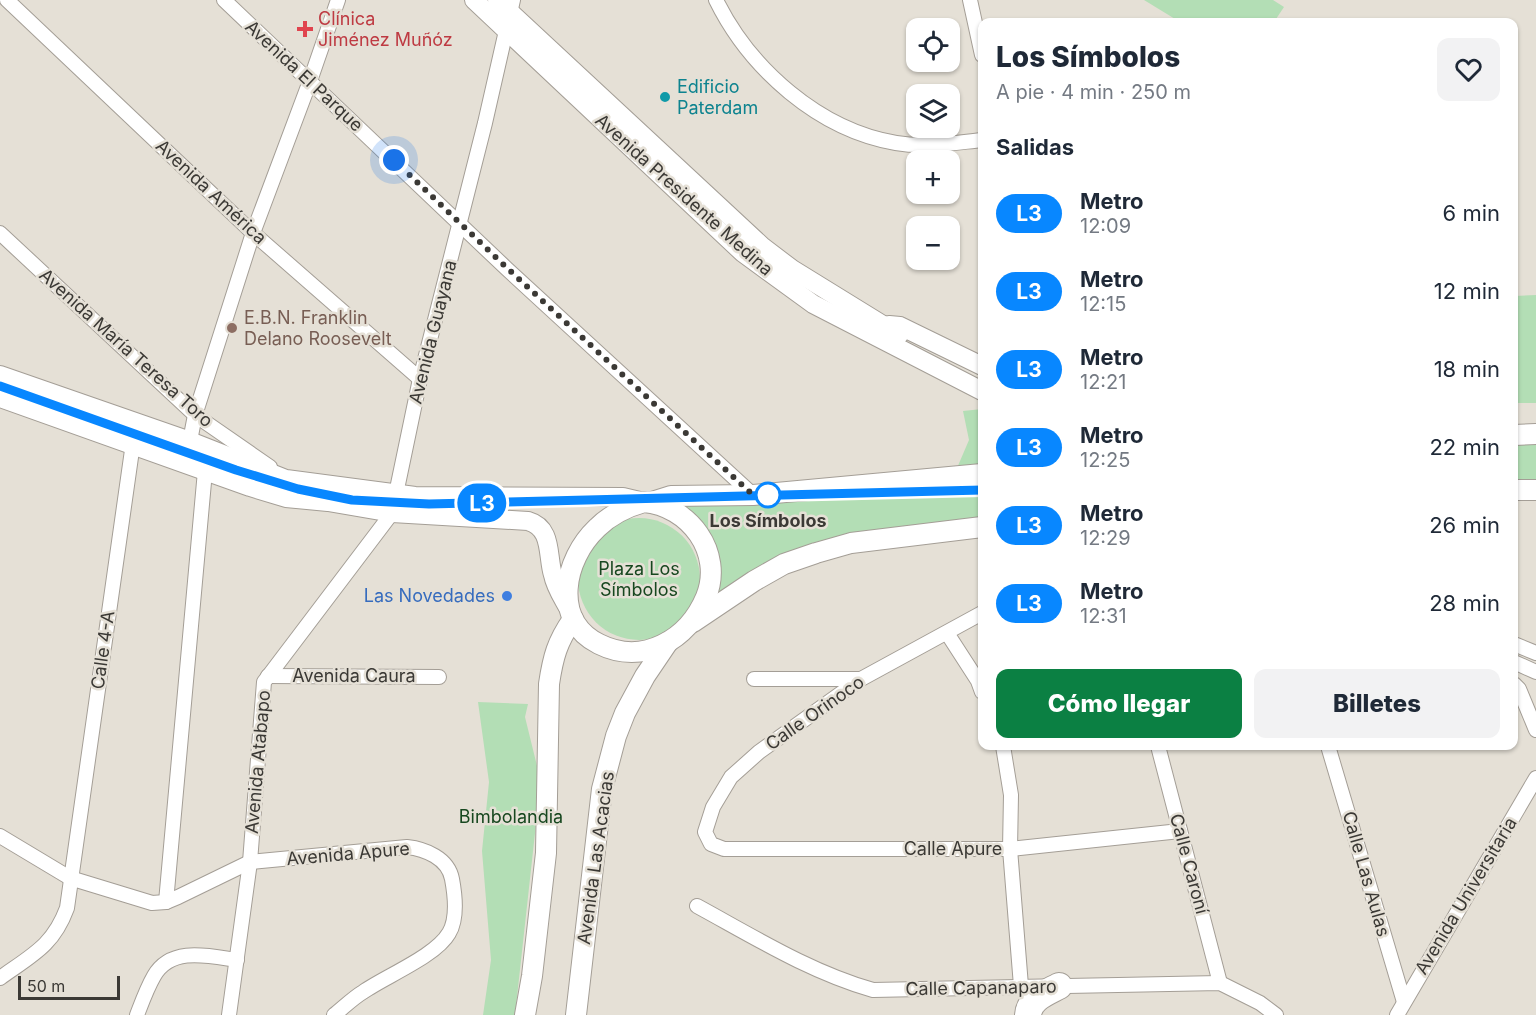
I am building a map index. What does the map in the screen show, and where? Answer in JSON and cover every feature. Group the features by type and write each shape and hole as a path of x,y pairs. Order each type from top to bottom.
{"highway":[{"path":"1020,1015 1021,986"},
{"path":"1028,1015 1029,1007 1033,1002 1059,986"}],"main road":[{"path":"1518,435 1536,434"},
{"path":"525,1015 532,976 546,853 550,675 553,658 570,613 569,576 576,556 587,539 607,519 618,512 671,496 753,495 978,474"},
{"path":"1518,490 1536,490"},
{"path":"570,613 582,631 594,642 623,653 639,653 668,642 698,612 707,596 710,577 709,559 703,541 687,520 671,509 648,502"},
{"path":"686,626 784,564 816,553 851,543 978,527"},
{"name":"Avenida Las Acacias","path":"576,1015 603,789 616,736 625,713 645,676 668,642"}],"street":[{"name":"Avenida América","path":"7,0 253,233 420,379"},
{"name":"Avenida El Parque","path":"224,0 460,224 753,495"},
{"path":"0,836 70,878 153,903 166,902 205,471 190,441 195,415 253,233 338,0"},
{"name":"Avenida Presidente Medina","path":"474,0 506,10 742,254 813,304 876,329 978,377"},
{"path":"716,0 727,22 752,57 815,111 856,132 896,143 933,146 978,140"},
{"path":"970,0 978,37"},
{"name":"Avenida Guayana","path":"392,513 420,379 485,123 506,10"},
{"name":"Avenida María Teresa Toro","path":"0,233 195,415 286,479"},
{"path":"978,364 900,326 876,329 883,352 978,401"},
{"name":"Avenida Presidente Medina","path":"876,329 978,389"},
{"path":"0,375 190,441 286,479 395,495 622,497 648,502"},
{"path":"0,398 286,498 328,502 392,513 535,523 544,532 553,577 570,613"},
{"name":"Calle 4-A","path":"0,978 46,944 60,926 67,908 136,422"},
{"name":"Avenida Atabapo","path":"229,1015 250,862 262,689 268,676 392,513"},
{"name":"Calle Orinoco","path":"724,849 711,844 705,832 713,807 731,777 759,752 861,679 978,615"},
{"path":"947,633 978,681"},
{"path":"1518,646 1536,653"},
{"path":"1518,664 1536,672"},
{"path":"1518,670 1536,678"},
{"name":"Avenida Caura","path":"268,676 439,677"},
{"path":"754,679 861,679"},
{"path":"1518,688 1536,730"},
{"path":"1004,750 1011,795 1010,849 1021,986"},
{"name":"Calle Caroní","path":"1159,750 1220,983"},
{"name":"Calle Las Aulas","path":"1329,750 1400,1009"},
{"name":"Avenida Universitaria","path":"1400,1009 1536,778"},
{"name":"Calle Apure","path":"724,849 1010,849 1180,831"},
{"name":"Avenida Apure","path":"166,902 250,862 406,847 419,848 434,855 452,877 454,920 450,932 442,942 361,993 334,1015"},
{"name":"Calle Capanaparo","path":"697,906 805,965 842,981 873,990 1220,983 1260,1003 1276,1015"},
{"path":"136,1015 156,974 171,958 198,954 237,960"}],"green space":[{"path":"1144,0 1273,0 1284,7 1277,18 1173,18"},
{"path":"1536,295 1536,403 1518,403 1518,296"},
{"path":"978,409 978,468 957,468 969,440 963,411"},
{"path":"1518,435 1536,435 1536,489 1518,490"},
{"path":"978,474 978,528 815,552 692,622 706,594 697,537 655,504"},
{"name":"Plaza Los Símbolos","path":"639,518 662,523 673,528 682,536 690,545 695,556 700,579 695,602 690,613 682,622 673,630 662,635 639,640 616,635 605,630 596,622 588,613 583,602 578,579 583,556 588,545 596,536 605,528 616,523"},
{"name":"Bimbolandia","path":"478,702 528,704 525,717 539,774 537,815 515,1015 483,1015 491,960 482,851 489,782"}],"metro line":[{"name":"L3","path":"0,386 236,470 324,496 352,500 429,504 978,490"}],"place":[{"name":"Clínica Jiménez Muñóz","path":"305,29"},
{"name":"Edificio Paterdam","path":"665,97"},
{"name":"E.B.N. Franklin Delano Roosevelt","path":"232,328"},
{"name":"Los Símbolos","path":"768,495"},
{"name":"Las Novedades","path":"507,596"}],"route":[{"path":"394,160 507,268 753,495 769,493 768,495"}]}
